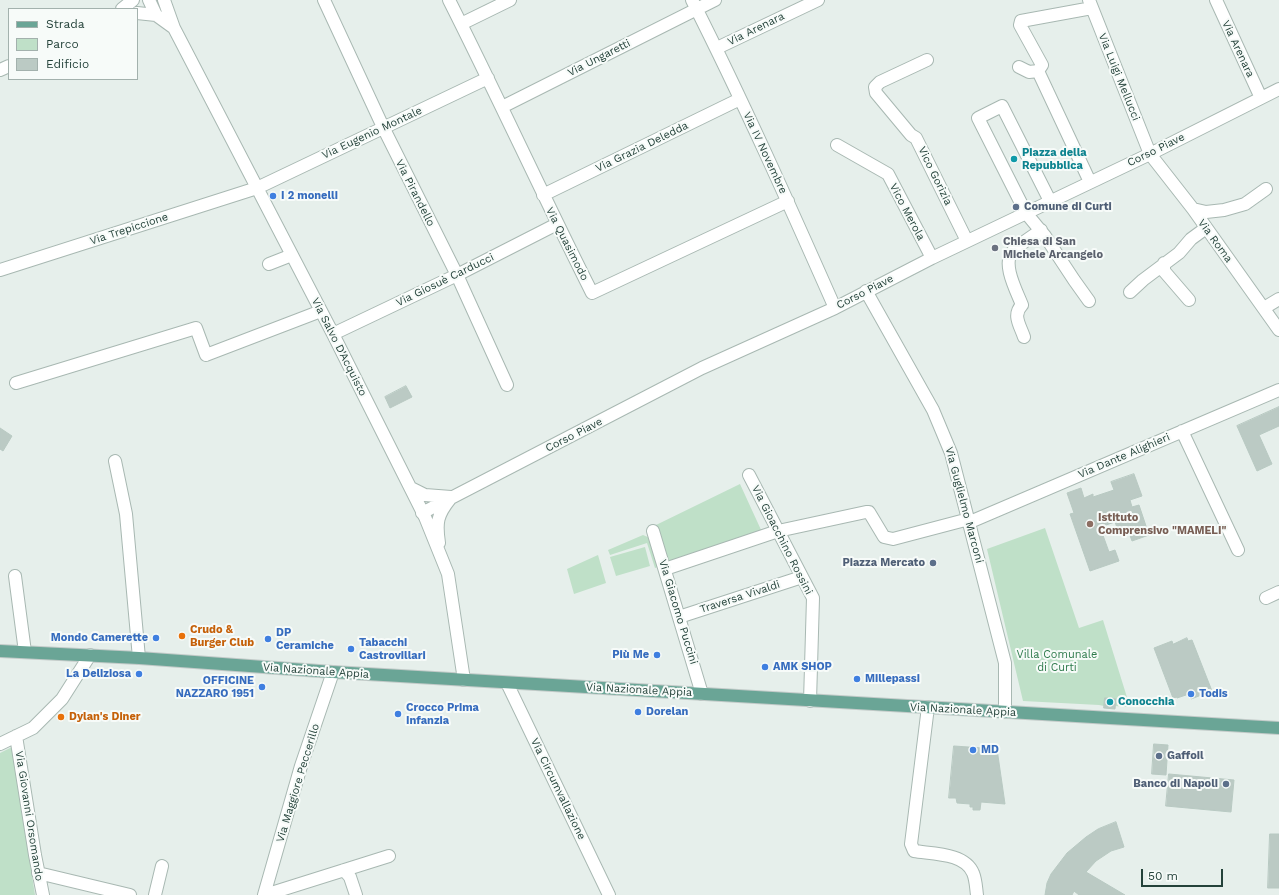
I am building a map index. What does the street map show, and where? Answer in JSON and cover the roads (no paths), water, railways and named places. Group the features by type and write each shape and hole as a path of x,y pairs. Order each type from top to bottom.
{"main road":[{"name":"Via Nazionale Appia","path":"0,651 90,655 333,672 1279,728"}],"street":[{"path":"123,8 133,0"},
{"path":"138,12 144,7 148,0"},
{"name":"Via Salvo D'Acquisto","path":"148,0 156,15 174,28"},
{"name":"Via Salvo D'Acquisto","path":"164,0 174,28 411,488 448,574 464,680"},
{"name":"Via Pirandello","path":"324,0 383,127 457,275 507,385"},
{"name":"Via Quasimodo","path":"449,0 592,293 788,200"},
{"path":"461,24 510,0"},
{"name":"Via Ungaretti","path":"502,107 694,4 715,0"},
{"name":"Via Arenara","path":"717,48 818,0"},
{"name":"Via Arenara","path":"1216,0 1261,98"},
{"name":"Via IV Novembre","path":"694,4 717,48 788,200 835,308"},
{"path":"1019,67 1029,72 1038,71 1042,65 1021,27 1021,22 1090,4"},
{"name":"Via Luigi Mellucci","path":"1090,4 1150,154"},
{"path":"138,13 156,15"},
{"name":"Vico Gorizia","path":"927,60 880,82 875,87 876,93 911,135 916,138 968,241"},
{"path":"1038,71 1090,182"},
{"name":"Via Eugenio Montale","path":"257,188 488,78"},
{"name":"Corso Piave","path":"422,513 702,368 835,308 932,258 1150,154 1261,98 1277,94"},
{"name":"Via Grazia Deledda","path":"543,195 740,99"},
{"path":"1050,201 1002,106 978,118 1026,213 1040,230 1089,301"},
{"name":"Vico Merola","path":"838,145 888,174 932,258"},
{"name":"Via Roma","path":"1150,154 1193,209 1279,330"},
{"name":"Via Trepiccione","path":"0,270 257,188"},
{"path":"1193,209 1206,212 1224,210 1245,204 1266,189"},
{"name":"Via Giosuè Carducci","path":"333,334 457,275 557,224"},
{"path":"1130,292 1164,263 1179,253 1190,239 1206,228"},
{"path":"1024,336 1016,315 1018,309 1022,305 1009,270 1009,258 1012,252 1040,230"},
{"path":"269,264 292,255"},
{"path":"1164,263 1164,271 1189,300"},
{"name":"Via Guglielmo Marconi","path":"866,291 933,410 951,453 1005,663 1005,712"},
{"path":"1264,308 1279,299"},
{"path":"16,383 196,328 206,355 321,311"},
{"name":"Via Dante Alighieri","path":"778,531 869,512 884,537 893,539 969,520 1279,390"},
{"path":"1182,431 1238,550"},
{"path":"115,460 126,514 139,658"},
{"name":"Via Gioacchino Rossini","path":"749,475 813,598 810,701"},
{"path":"411,488 425,495 452,497"},
{"name":"Corso Piave","path":"442,560 438,521 441,511 452,497"},
{"name":"Via Giacomo Puccini","path":"653,531 702,694"},
{"path":"665,570 778,531"},
{"path":"15,576 25,652"},
{"name":"Traversa Vivaldi","path":"679,617 802,576"},
{"path":"1266,598 1279,592"},
{"path":"0,744 33,728 62,699 90,655"},
{"name":"Via Maggiore Peccerillo","path":"264,895 301,766 333,672"},
{"name":"Via Circumvallazione","path":"508,682 609,895"},
{"path":"928,708 911,844 914,851 957,858 965,863 973,874 977,895"},
{"name":"Via Giovanni Orsomando","path":"16,736 38,873 43,895"},
{"path":"264,895 389,856"},
{"path":"155,895 162,866"},
{"path":"344,870 350,877 356,895"},
{"path":"38,873 130,895"}],"place":[{"name":"Piazza della Repubblica","path":"1014,159"},
{"name":"I 2 monelli","path":"273,196"},
{"name":"Comune di Curti","path":"1016,207"},
{"name":"Chiesa di San Michele Arcangelo","path":"995,248"},
{"name":"Istituto Comprensivo \"MAMELI\"","path":"1090,524"},
{"name":"Piazza Mercato","path":"933,563"},
{"name":"Crudo & Burger Club","path":"182,636"},
{"name":"Mondo Camerette","path":"156,638"},
{"name":"DP Ceramiche","path":"268,639"},
{"name":"Tabacchi Castrovillari","path":"351,649"},
{"name":"Più Me","path":"657,655"},
{"name":"AMK SHOP","path":"765,667"},
{"name":"La Deliziosa","path":"139,674"},
{"name":"Millepassi","path":"857,679"},
{"name":"OFFICINE NAZZARO 1951","path":"262,687"},
{"name":"Todis","path":"1191,694"},
{"name":"Conocchia","path":"1110,702"},
{"name":"Dorelan","path":"638,712"},
{"name":"Crocco Prima Infanzia","path":"398,714"},
{"name":"Dylan's Diner","path":"61,717"},
{"name":"MD","path":"973,750"},
{"name":"Gaffoil","path":"1159,756"},
{"name":"Banco di Napoli","path":"1226,784"}],"park label":[{"name":"Villa Comunale di Curti","path":"1057,661"}]}
